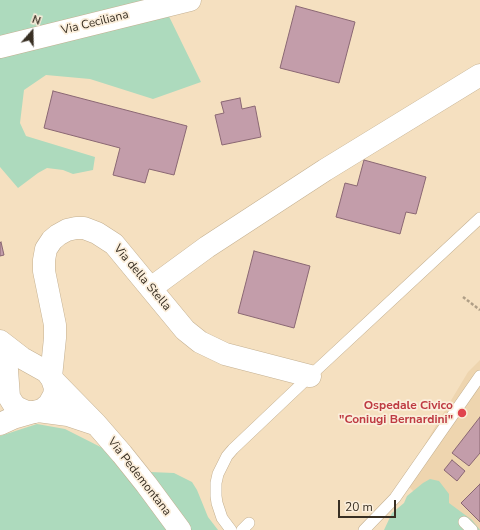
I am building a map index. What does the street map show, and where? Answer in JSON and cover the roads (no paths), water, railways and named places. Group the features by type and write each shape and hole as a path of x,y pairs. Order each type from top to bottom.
{"street":[{"name":"Via Ceciliana","path":"0,47 190,0"},
{"path":"151,288 207,247 312,179 480,75"},
{"name":"Via della Stella","path":"45,372 56,338 55,325 44,270 46,249 52,240 67,230 84,228 108,239 125,256 185,330 206,345 225,354 310,376"},
{"name":"Via Pedemontana","path":"0,341 22,358 45,372 96,424 143,479 180,530"},
{"path":"0,346 4,357 9,384 9,397 14,406 26,412 68,415 96,424"},
{"path":"0,412 9,384 15,372 22,367 30,366 45,372 55,388 54,395 49,404 36,412 13,418 0,424"}],"lane":[{"path":"231,530 222,518 217,503 216,483 221,466 232,449 480,218"},
{"path":"364,530 395,498 480,376"}],"place":[{"name":"Ospedale Civico \"Coniugi Bernardini\"","path":"462,413"}]}
